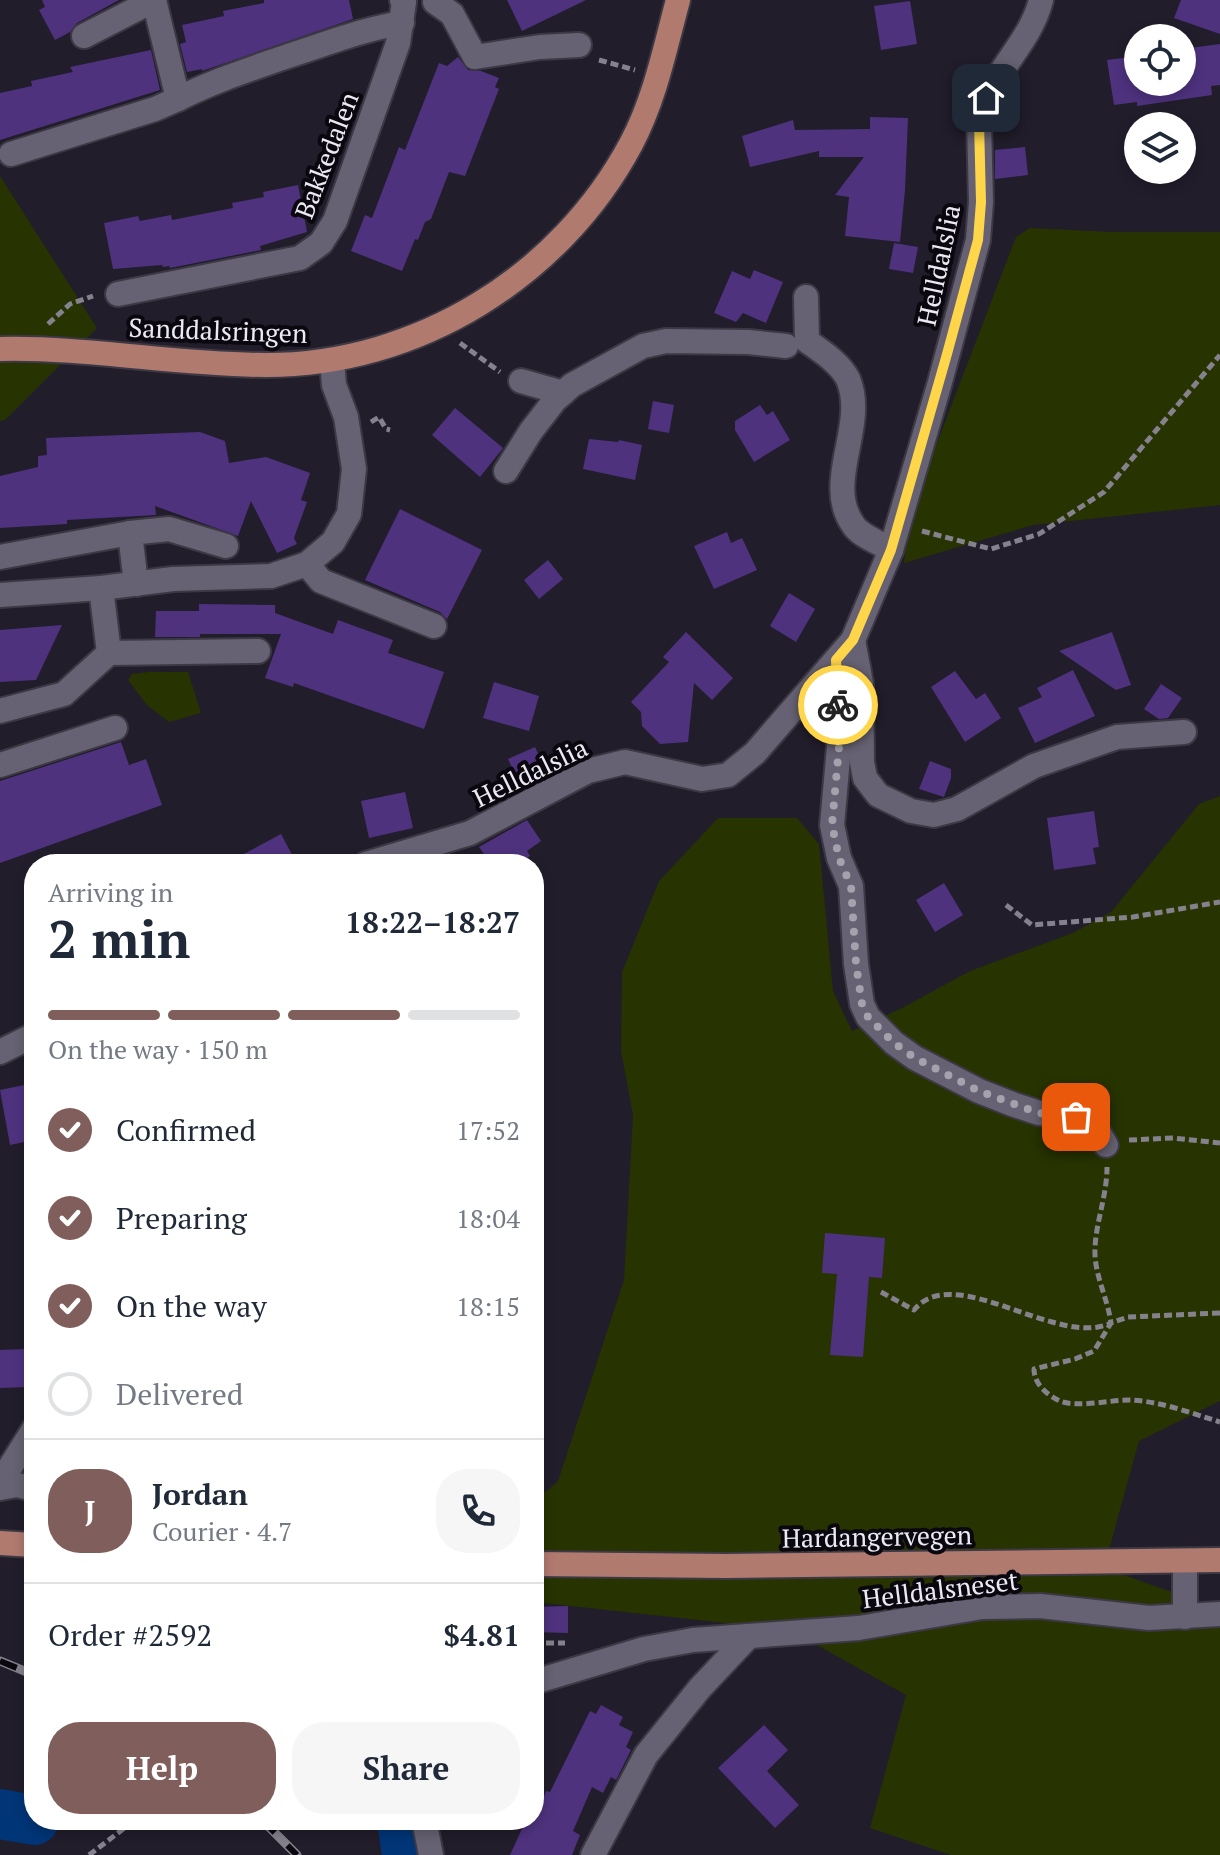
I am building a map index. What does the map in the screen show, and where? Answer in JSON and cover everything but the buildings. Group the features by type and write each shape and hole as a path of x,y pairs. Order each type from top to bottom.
{"main road":[{"name":"Sanddalsringen","path":"0,349 267,365 332,361 409,339 446,322 492,297 557,245 607,183 632,143 646,111 678,0"},
{"path":"0,1543 24,1544"},
{"name":"Hardangervegen","path":"544,1564 726,1566 1220,1560"}],"street":[{"path":"84,36 154,0 178,99"},
{"name":"Helldalslia","path":"400,854 470,833 588,771 608,764 641,764 702,779 728,775 755,753 853,640 891,550 978,240 981,110 1018,48 1041,0"},
{"path":"11,154 155,109 207,84 382,26 403,8 436,1 452,14 475,57 540,47 576,46"},
{"name":"Bakkedalen","path":"118,294 300,258 321,243 335,221 398,43 403,8"},
{"path":"806,297 807,341 829,357 847,378 855,411 843,501 854,527 891,550"},
{"path":"506,471 531,431 563,393 603,366 643,346 666,341 748,342 786,346"},
{"path":"0,595 173,579 271,576 307,564 333,542 349,514 354,469 346,417 334,385 332,361"},
{"path":"521,381 563,393"},
{"path":"0,557 130,533 169,529 226,546"},
{"path":"130,533 136,584"},
{"path":"307,564 321,581 434,626"},
{"path":"101,588 109,653"},
{"path":"853,640 861,683 865,778 878,795 911,811 934,815 957,809 1034,766 1117,737 1184,732"},
{"path":"0,711 64,694 109,653 258,651"},
{"path":"836,660 839,747 832,825 839,858 851,886 856,964 862,1004 868,1017 894,1043 915,1058 979,1091 1039,1113 1076,1117 1096,1128 1106,1155"},
{"path":"0,765 115,728"},
{"path":"0,1052 24,1040"},
{"path":"0,1486 24,1446"},
{"path":"0,1486 24,1487"},
{"path":"1185,1561 1185,1617"},
{"name":"Helldalsneset","path":"544,1679 644,1649 693,1640 859,1628 982,1607 1040,1606 1149,1618 1220,1614"},
{"path":"593,1855 646,1755 700,1688 749,1636"},
{"path":"426,1830 431,1855"}],"path":[{"path":"576,46 612,66 636,70"},
{"path":"41,332 70,304 91,296 118,294"},
{"path":"456,340 504,375 521,381"},
{"path":"898,524 991,549 1039,534 1104,492 1220,355"},
{"path":"365,425 379,417 386,429 390,430"},
{"path":"1006,905 1032,925 1133,917 1220,902"},
{"path":"1220,1143 1173,1138 1119,1141 1106,1155 1107,1189 1095,1242 1095,1258 1111,1323 1094,1351 1034,1369 1034,1377 1045,1392 1064,1403 1130,1400 1171,1407 1220,1422"},
{"path":"881,1292 914,1310 932,1296 947,1294 974,1298 1074,1327 1098,1329 1128,1317 1220,1313"},
{"path":"89,1855 122,1830"}],"green space":[{"path":"0,176 97,328 5,420 0,421"},
{"path":"1030,228 1220,232 1220,505 1033,525 904,563 909,516 1016,237"},
{"path":"188,672 201,713 169,722 147,705 128,680 132,674"},
{"path":"1220,796 1220,1401 1139,1441 1104,1568 1220,1609 1220,1855 951,1855 870,1828 906,1695 790,1630 544,1603 544,1493 558,1481 624,1280 633,1115 621,1051 622,972 659,881 718,818 797,818 819,844 833,991 852,1031 970,971 1073,933 1111,912 1199,804"}],"waterway":[{"path":"0,1814 24,1818"},
{"path":"403,1830 407,1855"}],"railway":[{"path":"0,1661 24,1671"},
{"path":"272,1830 297,1855"}],"way so far":[{"path":"838,705 839,747 832,825 839,858 851,886 856,964 862,1004 868,1017 879,1030 915,1058 979,1091 1039,1113 1076,1117"}],"route":[{"path":"838,705 836,660 853,640 891,550 978,240 981,202 979,122 986,98"}]}
